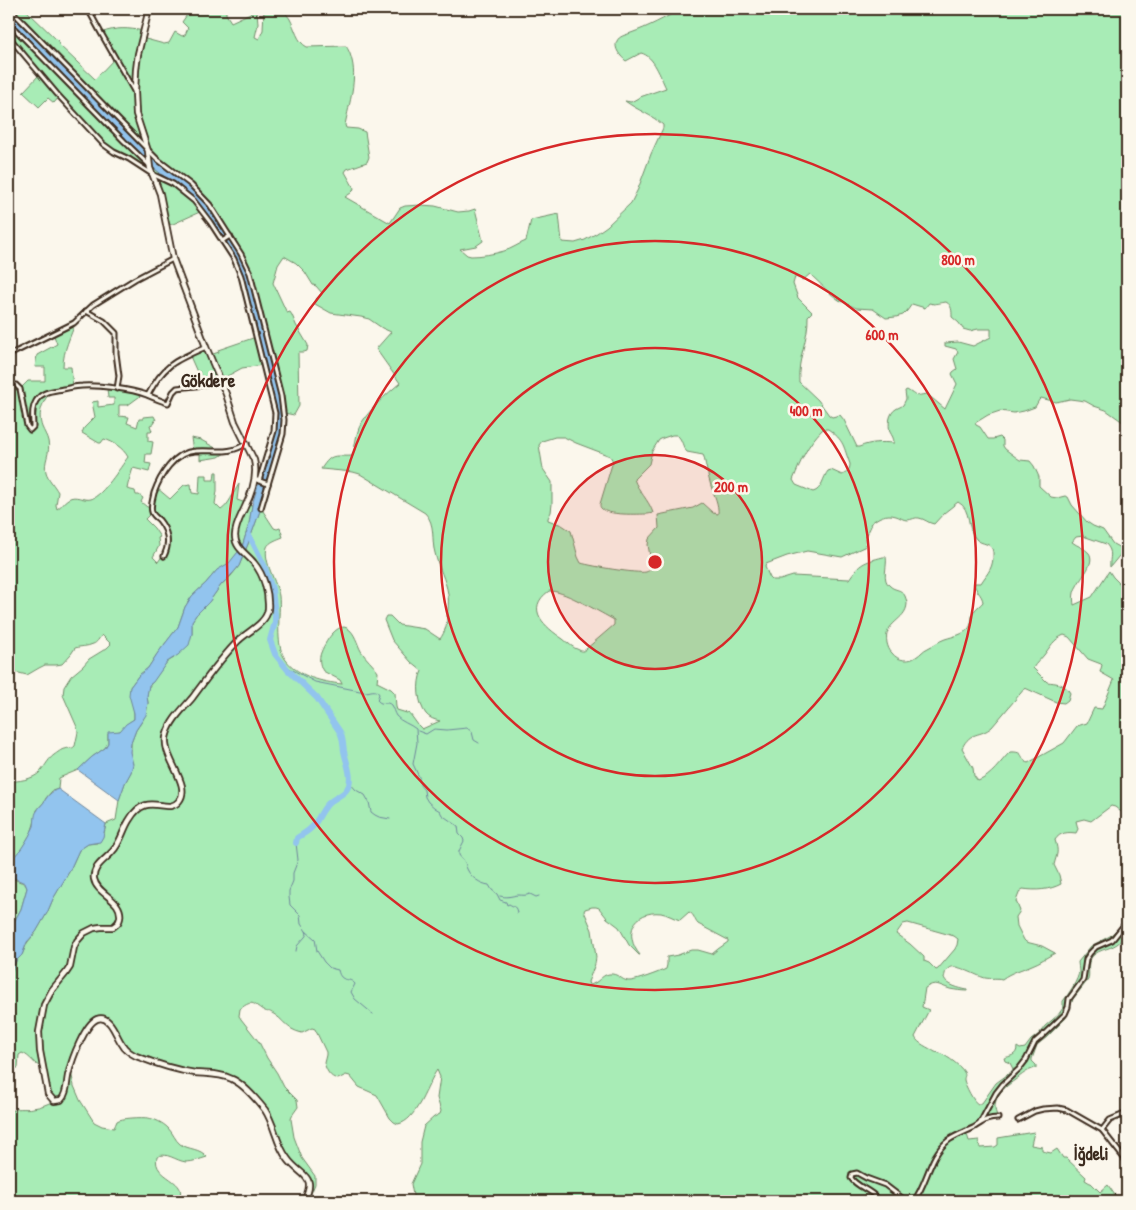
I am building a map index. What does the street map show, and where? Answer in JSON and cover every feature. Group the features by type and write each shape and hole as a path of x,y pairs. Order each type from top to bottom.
{"street":[{"path":"10,9 148,152 201,194 218,217 247,264 283,406 284,420 283,434 261,508"},
{"path":"88,9 135,92"},
{"path":"149,9 136,70 135,92 138,120 162,205 173,259 226,394 235,422 255,463 258,480"},
{"path":"9,23 124,141 149,163"},
{"path":"9,37 57,94 103,144 152,174 173,184 194,201 223,240 241,276 275,413 274,431 258,480 238,524 235,538 238,546 255,564 261,575 267,593 267,613 261,622 242,637 231,649 168,730 165,739 166,748 181,784 182,793 180,800 170,806 147,804 138,808 131,816 117,846 96,869 94,876 96,883 117,905 120,914 119,922 113,926 88,930 77,941 70,967 52,990 44,1005 39,1041 48,1094 54,1101 61,1100 65,1096 68,1073 74,1053 86,1031 98,1019 109,1022 122,1046 134,1055 186,1071 219,1075 234,1080 244,1088 263,1108 290,1163 308,1179 308,1193 304,1201"},
{"path":"223,240 230,237"},
{"path":"9,355 74,323 86,311 135,279 173,259"},
{"path":"86,311 104,322 116,333 119,376 117,389"},
{"path":"148,395 166,368 206,346"},
{"path":"9,384 16,385 20,389 27,426 30,430 33,426 32,414 34,406 40,396 46,392 84,386 117,389 148,395 156,400 168,403 177,388 204,385 220,380"},
{"path":"164,556 168,545 167,536 162,524 152,513 152,508 154,492 168,467 187,452 195,450 215,452 234,450 246,444"},
{"path":"258,480 267,483"},
{"path":"980,1123 1000,1088 1026,1060 1034,1042 1044,1036 1065,1014 1069,999 1083,980 1085,965 1090,953 1096,947 1112,940 1127,923"},
{"path":"1018,1120 1043,1109 1058,1108 1067,1110 1102,1130 1127,1162"},
{"path":"1102,1130 1113,1118 1127,1112"},
{"path":"914,1201 941,1148 950,1140 988,1118 998,1118"},
{"path":"877,1198 868,1190 855,1183 851,1178 852,1174 857,1173 885,1185 906,1201"}],"green space":[{"path":"10,9 25,9 95,79 115,58 101,33 106,31 127,29 144,31 142,38 164,44 169,43 175,32 182,36 185,35 188,28 182,22 191,9 226,9 226,14 231,22 257,10 258,24 255,37 259,39 263,30 264,9 282,9 290,19 304,45 307,47 346,46 351,56 354,74 351,100 345,125 346,128 365,132 369,157 367,162 347,169 345,172 354,188 345,197 390,223 400,208 405,206 435,206 458,212 475,209 483,241 476,246 460,249 467,255 479,256 504,251 526,241 531,220 559,214 562,242 575,243 585,240 607,226 631,203 663,125 625,101 631,102 666,88 650,58 641,53 626,61 618,52 616,44 621,37 681,9 1127,9 1127,425 1106,410 1085,401 1070,399 1056,402 1041,398 1035,407 1014,413 1000,411 988,415 975,423 988,439 1000,437 1003,440 1005,449 1020,460 1030,461 1039,477 1039,486 1051,497 1068,497 1072,505 1087,522 1103,530 1113,544 1124,550 1110,567 1111,553 1106,544 1083,536 1076,537 1072,542 1087,551 1091,557 1087,570 1075,591 1073,597 1074,605 1092,597 1109,571 1127,591 1127,815 1111,806 1091,821 1084,819 1076,821 1078,829 1076,833 1062,834 1055,840 1057,855 1054,865 1061,884 1048,889 1023,889 1020,891 1016,901 1020,911 1016,917 1017,926 1024,940 1055,953 1002,979 985,978 960,968 949,968 944,978 946,981 967,991 950,989 935,984 925,988 922,1007 929,1010 915,1037 921,1044 946,1056 959,1066 964,1072 964,1080 972,1097 976,1103 982,1103 996,1083 1013,1069 1004,1058 1014,1054 1017,1047 1020,1049 1025,1048 1063,1008 1063,1001 1079,974 1078,962 1091,946 1110,936 1127,919 1126,930 1120,942 1092,956 1088,980 1073,999 1066,1018 1037,1045 1032,1059 1036,1068 1010,1083 998,1096 995,1106 998,1118 992,1118 966,1131 969,1141 979,1140 980,1148 995,1147 998,1145 998,1138 1034,1132 1031,1145 1042,1147 1042,1151 1051,1153 1057,1149 1063,1158 1066,1158 1086,1177 1085,1180 1100,1192 1108,1185 1119,1201 414,1201 411,1184 420,1164 420,1142 424,1126 440,1114 441,1111 437,1098 440,1077 437,1070 411,1116 398,1124 390,1118 377,1095 359,1087 350,1076 346,1075 338,1079 330,1075 324,1063 326,1052 315,1029 312,1028 302,1033 296,1031 288,1027 272,1013 251,1003 240,1009 239,1016 259,1042 284,1087 297,1100 298,1107 291,1119 294,1137 302,1158 315,1176 315,1184 310,1196 307,1195 309,1183 290,1163 267,1114 234,1080 186,1071 129,1052 106,1020 95,1021 74,1053 72,1076 74,1086 80,1100 94,1122 102,1126 114,1128 117,1121 122,1119 153,1119 168,1128 180,1144 201,1152 207,1157 186,1162 164,1155 157,1157 157,1164 160,1170 180,1188 177,1201 9,1201 9,1113 17,1109 36,1108 54,1101 43,1067 37,1065 22,1053 19,1055 18,1068 9,1060 9,977 16,961 22,955 27,943 47,913 79,850 88,844 97,843 104,834 106,824 116,820 119,800 131,772 131,743 136,730 143,720 148,703 148,688 167,662 174,658 192,634 192,621 196,615 239,566 261,508 274,528 280,528 283,537 270,544 267,547 266,553 279,596 280,646 282,654 291,666 311,678 342,684 340,680 323,671 320,658 321,652 330,636 338,629 347,628 354,635 363,654 378,672 377,682 395,693 397,710 410,714 422,729 440,721 429,717 423,710 419,687 422,671 411,662 392,640 384,620 386,616 390,616 399,625 425,629 440,639 444,631 447,623 448,594 435,553 431,522 425,513 360,474 321,469 331,458 352,456 362,422 377,404 400,383 376,349 391,332 369,319 331,313 315,304 315,300 322,293 313,285 305,272 296,263 284,256 278,265 273,283 287,313 290,312 292,315 308,345 307,351 298,353 299,406 294,415 284,413 250,273 166,166","holes":["810,274 839,300 856,308 873,309 886,318 903,315 912,304 925,308 929,303 946,302 951,306 952,317 963,329 970,331 991,329 991,337 973,346 958,342 945,343 945,346 956,349 958,352 954,359 957,369 952,374 957,384 945,409 927,394 916,396 907,390 905,391 906,399 903,405 892,413 889,422 889,429 894,443 876,443 857,447 840,415 832,417 829,415 818,400 799,382 808,316 812,312 798,298 793,284 795,277 803,280","823,429 828,429 841,441 850,464 848,471 842,475 831,470 828,471 818,489 813,492 796,485 793,480 812,441","677,435 687,452 703,455 717,503 718,514 713,513 702,503 693,508 658,515 659,528 649,539 648,545 652,567 646,572 624,571 581,563 571,531 562,525 548,520 552,504 552,482 543,469 539,445 542,441 555,437 564,437 610,456 613,461 600,504 601,508 604,511 616,513 648,514 653,513 634,479 649,464 652,451 659,440","958,502 965,509 973,535 978,541 991,547 993,562 981,583 974,583 983,602 973,612 969,628 961,634 939,642 910,660 894,656 889,650 887,643 888,630 906,610 907,604 903,593 892,588 887,583 885,576 886,557 863,564 849,579 793,576 772,580 765,567 766,564 807,551 842,557 866,546 865,539 871,526 870,524 885,515 897,516 904,520 919,518 934,524","549,591 555,592 578,600 607,616 614,620 614,625 586,649 581,651 544,623 538,611 538,604","1064,635 1069,637 1088,659 1102,665 1100,672 1114,680 1102,709 1094,708 1087,723 1077,726 1064,743 1028,763 1020,754 1010,752 992,772 978,781 962,748 965,742 972,736 992,727 1025,688 1056,702 1064,703 1068,700 1070,693 1066,687 1047,682 1033,668 1058,639","592,907 599,908 607,918 619,927 629,945 639,955 632,940 632,932 638,920 644,915 651,913 661,913 680,920 689,912 698,924 728,940 728,942 712,954 691,950 667,957 666,969 641,978 628,981 609,974 589,985 588,982 596,957 592,930 584,911","908,923 954,936 958,939 955,949 936,970 924,961 924,957 910,944 896,934 903,924"]},
{"path":"9,23 145,161 185,193 202,211 173,224 165,225 162,205 152,173 108,149 59,97 54,103 48,98 39,107 23,92 40,74 9,37"},
{"path":"76,321 63,361 63,367 71,367 73,387 51,391 43,403 40,417 49,445 45,468 48,477 58,492 57,509 71,498 91,499 96,496 111,481 128,457 121,448 111,442 104,439 99,443 82,433 84,428 95,417 92,402 98,401 98,407 114,405 114,398 108,398 107,388 143,394 128,405 119,405 119,416 129,417 127,423 137,427 139,419 143,419 143,417 154,416 156,420 154,420 155,423 150,425 152,431 148,432 148,441 153,442 151,454 146,454 145,463 151,464 149,472 133,468 127,489 135,491 136,495 143,498 141,502 147,507 152,507 157,488 170,499 184,485 191,484 192,493 199,494 200,475 207,475 207,480 214,480 215,472 217,472 217,491 215,504 221,510 229,502 239,484 237,500 252,505 242,547 229,564 217,570 192,596 185,607 178,627 148,668 139,675 130,687 134,719 120,731 108,734 108,743 105,748 78,770 59,778 58,789 52,791 37,810 31,833 13,859 9,872 9,781 33,777 41,771 54,755 63,749 75,746 78,732 63,695 64,687 71,676 89,659 111,644 102,635 97,642 75,648 62,664 45,665 27,675 9,672 9,384 20,389 28,381 45,381 45,367 35,367 37,355 57,344 53,333","holes":["152,513 166,531 167,549 158,562 153,557 159,546 158,538 160,537 145,519"]},
{"path":"256,337 263,365 242,368 220,380 204,385 199,371 197,372 189,354 206,347 210,355 219,352 218,350"},
{"path":"191,438 201,440 221,451 228,451 219,457 200,460 200,451 193,451"},
{"path":"9,872 14,879 24,884 27,888 21,909 9,931"}],"water":[{"path":"9,9 145,147 191,185 210,205 247,264 283,406 284,427 261,508 239,566 192,621 192,634 189,645 167,662 149,685 146,715 136,730 131,743 130,752 133,764 119,800 78,770 105,748 108,743 108,732 120,731 134,719 129,695 130,687 139,675 148,668 178,627 185,607 192,596 217,570 229,563 242,547 252,505 274,431 275,419 238,268 202,211 185,193 145,161 9,23"},
{"path":"58,789 106,824 103,837 100,842 88,844 79,850 47,913 36,932 27,942 9,977 9,931 21,909 27,888 25,883 11,875 9,866 32,831 35,814 50,794"}],"waterway":[{"path":"249,535 264,565 272,589 275,622 270,640 275,654 288,670 317,698 340,732 349,770 350,780 347,789 328,803 313,826 297,838 296,843"},
{"path":"281,662 315,682 365,692 376,691 379,694 377,700 379,702 391,705 398,718 416,729 417,743 413,764 425,797 442,815 458,826 459,834 464,841 459,855 465,862 471,875 480,882 489,885 500,900 514,907 517,913"},
{"path":"418,731 426,734 434,729 467,728 472,732 474,740 479,743"},
{"path":"349,782 356,790 365,795 371,812 379,817 390,819"},
{"path":"296,843 298,860 293,873 289,897 290,905 300,915 301,924 307,934 297,946 296,951"},
{"path":"500,896 530,894 536,897 539,896"},
{"path":"306,931 315,939 317,951 324,962 330,968 338,970 341,977 355,984 351,992 355,999 373,1014"}],"district":[{"name":"Gökdere","path":"208,380"},
{"name":"İğdeli","path":"1091,1153"}]}
